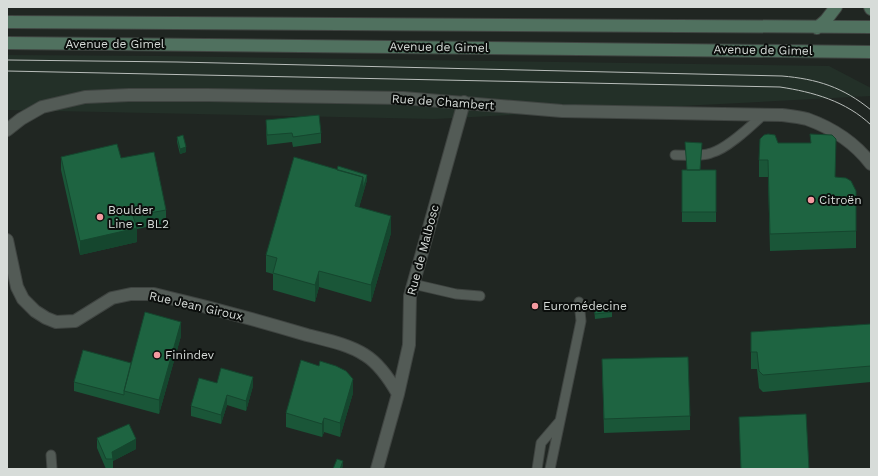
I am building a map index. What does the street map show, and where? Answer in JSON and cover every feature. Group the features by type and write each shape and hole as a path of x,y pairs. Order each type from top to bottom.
{"main road":[{"path":"816,28 826,20 836,7"},
{"name":"Avenue de Gimel","path":"7,22 871,28"},
{"name":"Avenue de Gimel","path":"7,43 871,52"}],"street":[{"name":"Rue de Chambert","path":"7,130 21,119 42,107 85,96 207,95 403,98 562,111 782,115 806,119 835,132 862,152 871,164"},
{"name":"Rue de Malbosc","path":"377,469 398,394 409,345 410,296 464,102"},
{"name":"Rue Jean Giroux","path":"7,240 17,287 23,299 35,311 56,322 75,321 112,298 131,294 154,294 288,329 350,348 365,355 373,361 398,394"}],"lane":[{"path":"675,155 702,155 716,152 743,133 763,114"},
{"path":"413,284 456,294 480,296"},
{"path":"550,469 581,321 579,302"},
{"path":"537,469 541,443 560,420"},
{"path":"51,455 52,469"}],"shaded area":[{"path":"7,55 829,66 871,88 871,96 434,119 7,110"}],"building":[{"path":"319,115 321,133 293,137 292,133 267,135 266,120"},
{"name":"Citroën","path":"810,134 832,135 836,139 835,177 846,178 851,181 856,191 856,231 770,234 768,160 759,160 760,139 764,135 775,135 778,143 811,143"},
{"path":"183,135 186,147 180,149 177,137"},
{"path":"685,142 702,143 700,170 687,170"},
{"path":"117,144 121,158 154,152 166,210 133,216 137,228 80,241 61,157"},
{"path":"294,157 363,177 355,206 391,216 371,285 319,271 315,285 273,273 277,258 266,255"},
{"path":"338,166 367,175 363,189 363,177 337,170"},
{"path":"682,170 716,170 716,212 682,212"},
{"path":"611,306 612,312 595,314 594,308"},
{"name":"Finindev","path":"145,312 181,322 159,400 124,391"},
{"path":"871,324 871,366 763,375 759,371 757,352 751,352 751,332"},
{"path":"83,350 131,363 124,395 74,382"},
{"path":"688,357 690,416 604,419 602,359"},
{"path":"301,360 319,366 320,361 336,366 346,371 353,379 340,423 324,418 322,424 286,413"},
{"path":"221,368 253,377 246,401 227,395 221,415 191,406 199,378 217,383"},
{"path":"806,414 809,469 741,469 739,417"},
{"path":"129,424 136,439 112,452 113,459 106,459 97,438"},
{"path":"337,459 343,461 340,469 333,469"}],"tram line":[{"path":"7,60 177,62 782,76 807,79 840,90 861,102 871,110"},
{"path":"7,71 780,87 817,95 840,104 851,110 871,125"}],"place":[{"name":"Citroën","path":"811,200"},
{"name":"Boulder Line - BL2","path":"100,217"},
{"name":"Euromédecine","path":"535,306"},
{"name":"Finindev","path":"157,355"}]}
